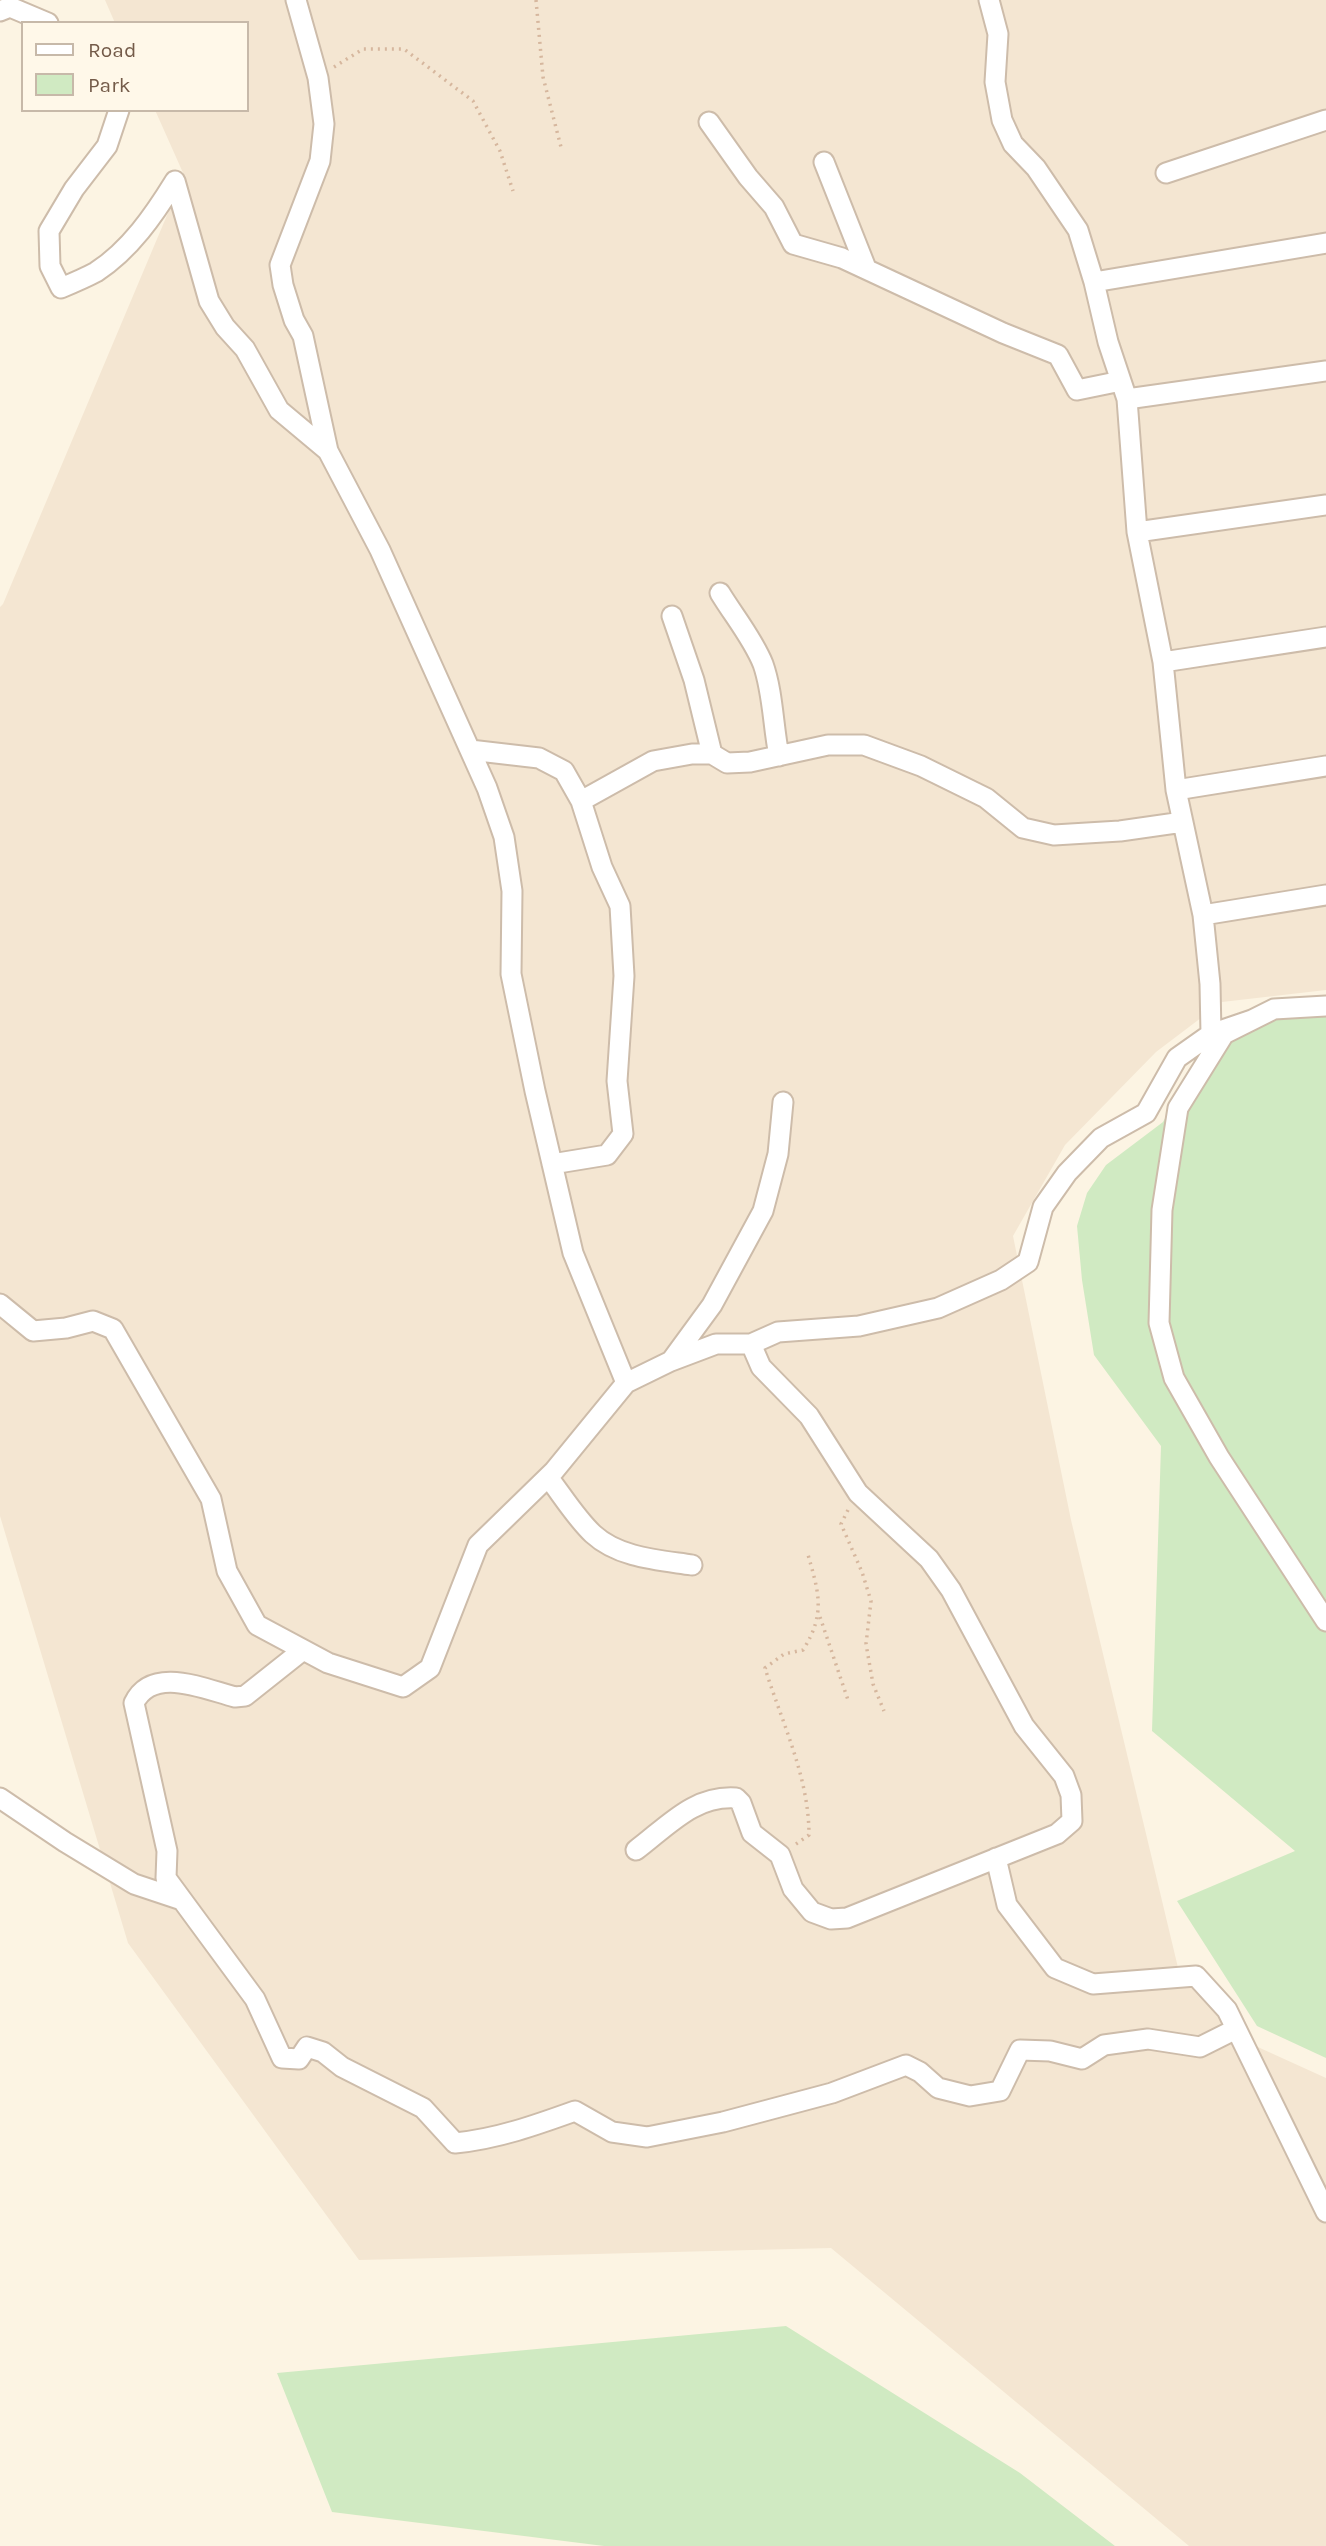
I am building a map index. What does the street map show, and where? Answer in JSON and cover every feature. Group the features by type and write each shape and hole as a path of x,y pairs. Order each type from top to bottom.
{"street":[{"path":"296,0 318,78 324,124 320,161 280,264 283,285 293,320 303,336 328,451 380,550 487,788 504,837 512,891 511,974 552,1164 573,1253 626,1383"},
{"path":"989,0 998,34 995,82 1002,120 1013,144 1036,168 1078,230 1108,342 1124,390 1137,531 1163,662 1176,790 1203,915 1210,984 1211,1034"},
{"path":"0,11 10,7 43,21"},
{"path":"118,112 107,146 74,189 49,231 50,266 61,288 96,271 130,242 152,217 175,181 209,301 225,327 245,348 279,410 328,451"},
{"path":"1166,173 1326,120"},
{"path":"709,122 748,177 774,207 793,244 866,268 1003,333 1058,355 1077,390 1124,390 1326,371"},
{"path":"824,162 866,268"},
{"path":"1094,282 1326,243"},
{"path":"1137,531 1326,505"},
{"path":"720,593 762,661 769,686 779,755"},
{"path":"672,616 694,680 712,754"},
{"path":"1163,662 1326,637"},
{"path":"581,801 653,761 692,754 712,754 727,762 750,762 828,745 864,745 921,766 986,798 1023,828 1054,835 1120,831 1183,822"},
{"path":"470,750 539,758 564,771 581,801 602,867 621,906 624,976 617,1081 623,1134 607,1155 552,1164"},
{"path":"1176,790 1326,766"},
{"path":"1203,915 1326,895"},
{"path":"1326,1006 1274,1009 1224,1034 1178,1108 1162,1210 1158,1323 1174,1378 1219,1457 1326,1621"},
{"path":"0,1304 33,1331 66,1328 93,1321 113,1329 211,1499 227,1571 257,1625 328,1662 404,1687 430,1668 478,1545 548,1477 626,1383 671,1361 716,1345 751,1344 778,1332 859,1326 937,1308 1002,1280 1028,1262 1043,1207 1066,1172 1101,1138 1146,1113 1177,1058 1211,1034 1252,1020"},
{"path":"671,1361 712,1305 763,1211 778,1154 783,1102"},
{"path":"636,1850 696,1803 721,1797 736,1798 741,1803 752,1833 780,1855 793,1889 812,1912 831,1919 847,1918 1057,1834 1072,1821 1070,1795 1064,1776 1024,1726 951,1590 929,1559 858,1493 809,1416 761,1367 751,1344"},
{"path":"548,1477 592,1534 611,1547 647,1559 692,1565"},
{"path":"303,1650 245,1696 235,1697 172,1681 153,1684 139,1692 134,1703 167,1851 166,1878 255,1999 282,2058 299,2059 307,2047 323,2052 342,2067 423,2108 455,2143 527,2128 575,2111 612,2132 647,2137 723,2122 832,2093 906,2066 920,2072 938,2088 970,2096 1000,2091 1020,2050 1050,2051 1082,2059 1104,2045 1148,2039 1200,2048 1236,2029"},
{"path":"0,1798 134,1884 179,1899"},
{"path":"996,1858 1007,1905 1055,1968 1093,1984 1196,1976 1227,2010 1326,2212"}],"path":[{"path":"536,0 543,77 562,151"},
{"path":"318,78 363,48 404,49 473,101 500,151 513,191"},
{"path":"858,1493 841,1524 862,1572 871,1601 866,1644 873,1684 884,1711"},
{"path":"807,1551 818,1591 819,1615 849,1703"},
{"path":"780,1855 809,1835 809,1811 796,1755 765,1668 784,1654 803,1650 812,1636 819,1615"}],"shaded area":[{"path":"105,0 1326,0 1326,990 1222,1002 1156,1052 1065,1145 1013,1236 1071,1520 1180,1976 1249,2043 1326,2078 1326,2546 1189,2546 831,2248 359,2260 128,1943 0,1516 0,607 184,175 156,112 248,112 248,21 114,21"}],"green space":[{"path":"1326,1006 1326,2058 1257,2026 1177,1901 1295,1851 1152,1731 1161,1446 1094,1355 1077,1226 1087,1193 1106,1165 1163,1122 1189,1075 1224,1034 1274,1009"},
{"path":"786,2326 1020,2473 1115,2546 604,2546 332,2512 277,2373"}]}
